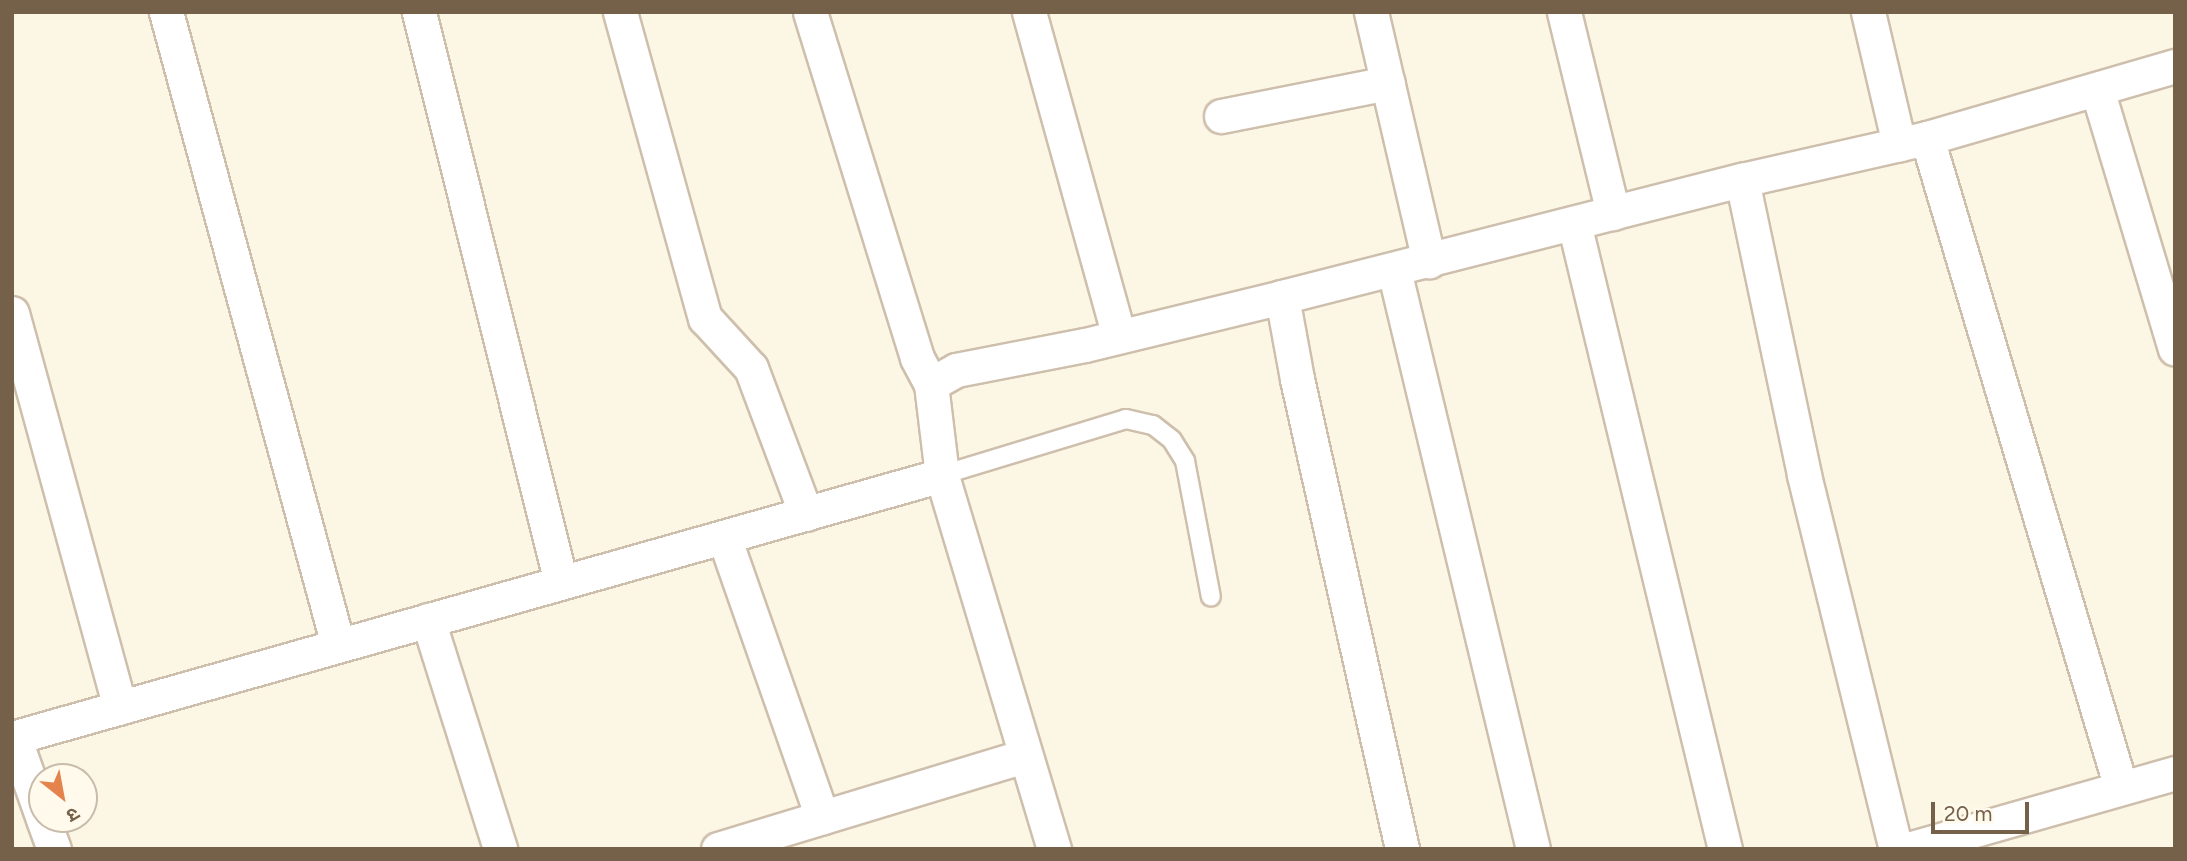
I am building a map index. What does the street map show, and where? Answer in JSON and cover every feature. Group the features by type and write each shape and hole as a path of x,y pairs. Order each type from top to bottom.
{"street":[{"path":"166,12 338,646"},
{"path":"419,12 561,583"},
{"path":"620,12 705,318 751,368 806,514"},
{"path":"810,12 917,358 931,384 942,475 1054,849"},
{"path":"1029,12 1119,336"},
{"path":"1371,12 1429,261"},
{"path":"1564,12 1614,213"},
{"path":"1868,12 1913,141 2121,788"},
{"path":"931,384 956,370 1282,298 1742,180 1913,141 2175,66"},
{"path":"1221,116 1388,83"},
{"path":"2097,89 2175,349"},
{"path":"1742,180 1804,475 1896,849"},
{"path":"1574,223 1725,849"},
{"path":"1394,270 1533,849"},
{"path":"1282,298 1297,379 1402,849"},
{"path":"12,313 120,707"},
{"path":"28,777 13,737 942,475"},
{"path":"724,537 822,817"},
{"path":"428,620 500,849"},
{"path":"718,849 1024,756"},
{"path":"1908,849 2175,773"}],"lane":[{"path":"942,475 1126,419 1153,425 1172,440 1185,461 1211,597"}]}
